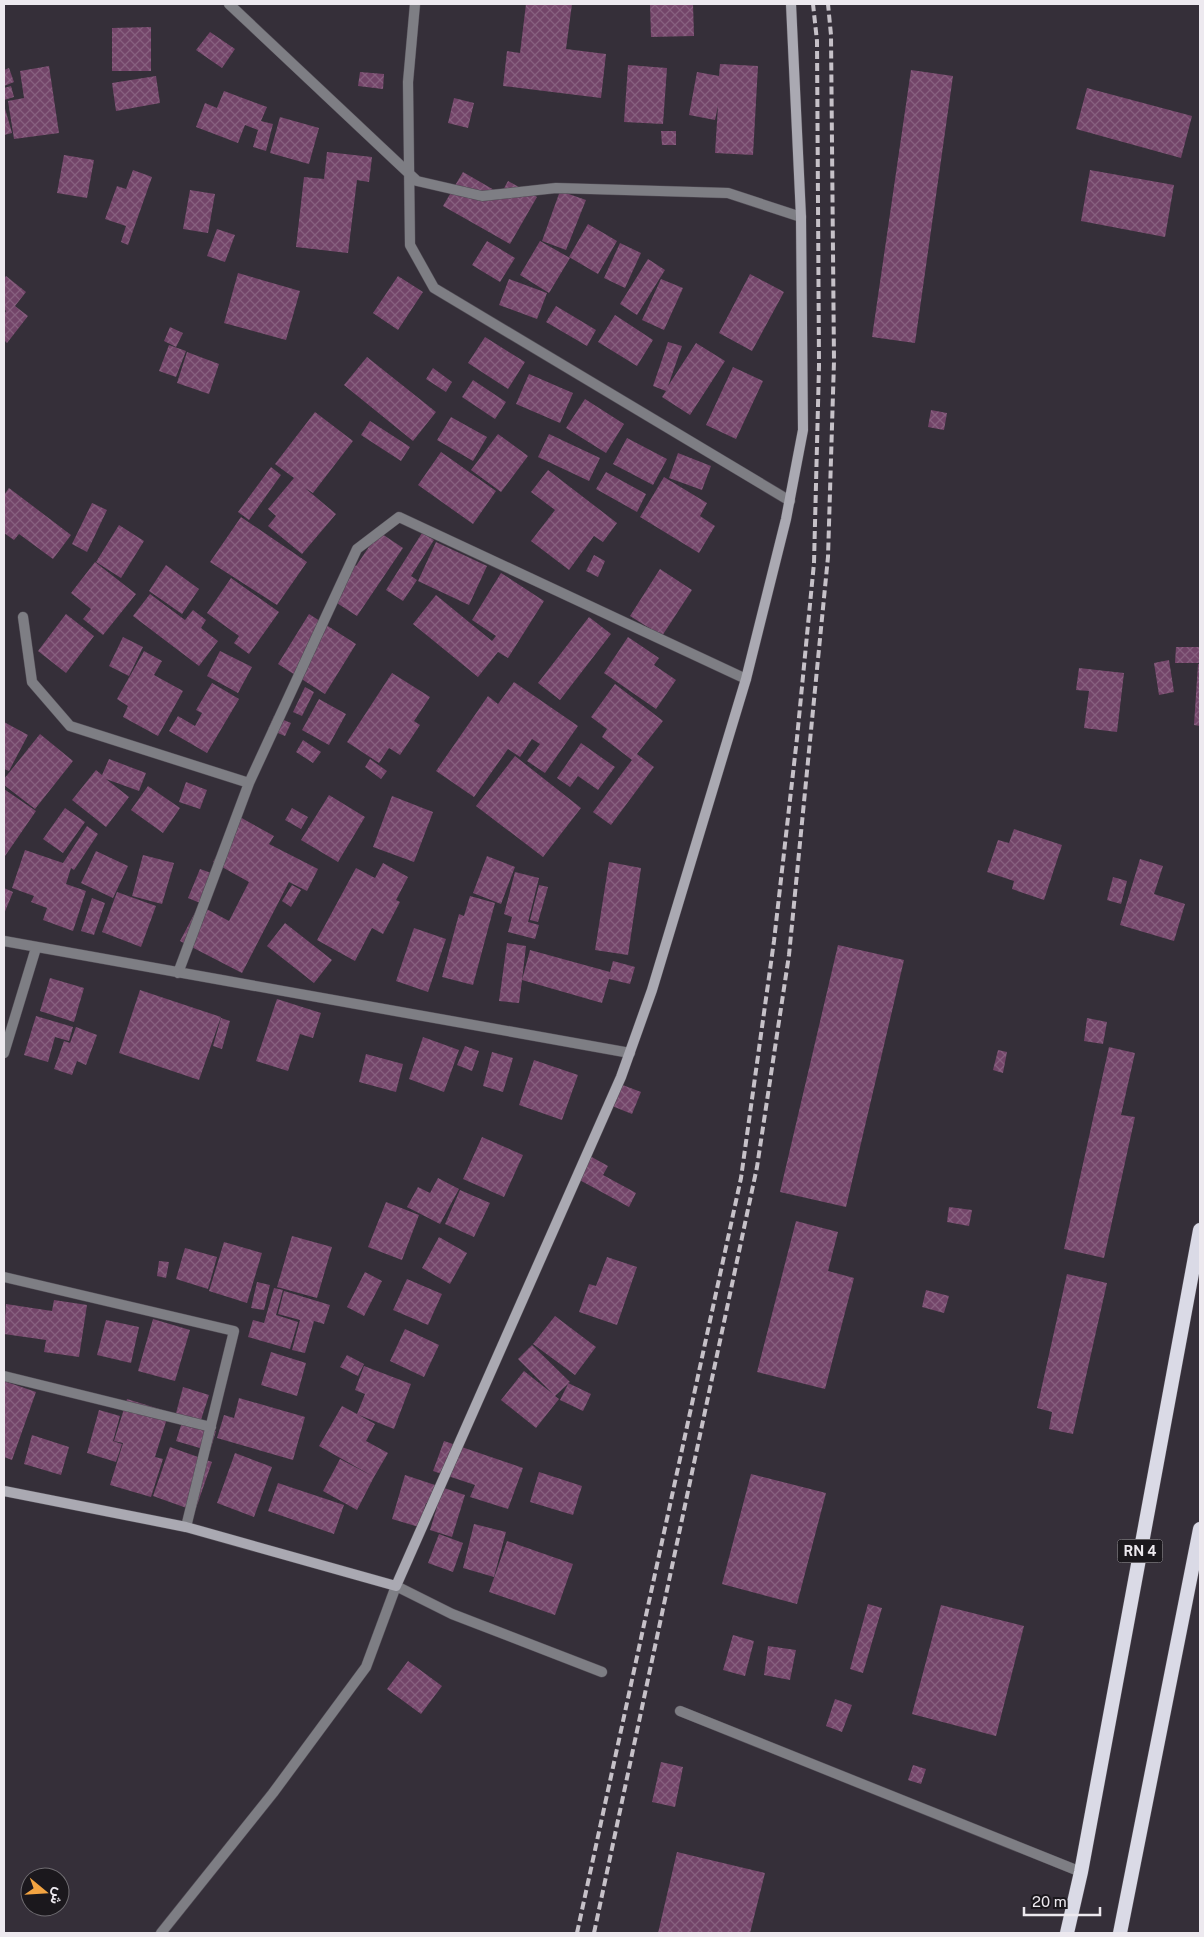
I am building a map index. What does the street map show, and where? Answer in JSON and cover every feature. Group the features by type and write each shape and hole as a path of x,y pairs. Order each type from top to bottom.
{"highway":[{"name":"RN 4","path":"1067,1933 1081,1872 1200,1230"},
{"path":"1120,1933 1200,1530"}],"main road":[{"path":"4,1491 186,1527 396,1586 621,1077 652,990 746,678 790,501 803,430 801,217 791,4"}],"street":[{"path":"229,4 416,181 482,196 556,188 728,193 801,217"},
{"path":"415,4 408,82 410,245 434,288 790,501"},
{"path":"178,973 250,784 357,549 399,518 746,678"},
{"path":"23,617 32,682 70,726 250,784"},
{"path":"4,941 630,1053"},
{"path":"4,1053 36,948"},
{"path":"4,1277 234,1331 186,1527"},
{"path":"4,1376 211,1427"},
{"path":"162,1933 273,1793 366,1667 396,1586 452,1614 602,1672"},
{"path":"680,1711 1081,1872"}],"building":[{"path":"526,4 572,4 566,49 606,54 601,98 503,86 507,51 520,53"},
{"path":"650,4 693,4 694,36 651,37"},
{"path":"151,27 151,71 112,71 112,28"},
{"path":"210,32 235,49 222,68 196,50"},
{"path":"720,64 758,66 753,155 715,153 718,106 715,120 689,115 697,72 719,76"},
{"path":"628,65 667,68 663,124 624,122"},
{"path":"49,66 59,133 14,139 8,101 24,98 20,71"},
{"path":"9,68 14,82 4,86 4,70"},
{"path":"911,70 953,76 915,343 872,337"},
{"path":"360,72 384,74 383,89 358,86"},
{"path":"156,76 160,103 116,111 112,83"},
{"path":"11,86 14,97 4,100 4,88"},
{"path":"1087,88 1192,116 1181,158 1076,129"},
{"path":"224,91 267,107 261,121 273,124 266,151 253,147 258,130 245,125 238,143 196,127 205,103 217,108"},
{"path":"454,98 474,103 468,128 448,123"},
{"path":"4,105 12,133 4,135"},
{"path":"280,117 319,128 309,164 270,153"},
{"path":"661,131 676,131 676,145 662,145"},
{"path":"327,152 372,157 369,182 357,180 348,253 296,247 304,177 324,179"},
{"path":"64,155 94,160 87,198 57,193"},
{"path":"133,170 152,177 128,245 121,242 126,226 105,219 117,186 126,189"},
{"path":"1090,170 1174,185 1165,237 1081,221"},
{"path":"463,172 501,194 508,181 537,197 510,244 443,206"},
{"path":"190,190 215,194 208,233 183,229"},
{"path":"560,191 586,200 566,250 542,241"},
{"path":"588,224 617,241 598,274 569,257"},
{"path":"217,229 235,235 225,262 207,256"},
{"path":"487,241 515,258 500,282 472,265"},
{"path":"540,241 570,258 549,293 520,275"},
{"path":"620,243 641,253 625,288 604,278"},
{"path":"648,259 665,270 637,315 620,304"},
{"path":"238,273 300,291 286,340 224,323"},
{"path":"750,274 784,292 752,351 719,333"},
{"path":"6,276 26,292 15,306 28,316 7,343 4,340 4,314 6,311 4,309 4,279"},
{"path":"398,276 423,292 398,330 373,313"},
{"path":"509,279 547,293 537,319 499,305"},
{"path":"661,279 683,288 664,330 642,320"},
{"path":"556,306 596,330 587,346 546,322"},
{"path":"615,315 653,340 637,366 598,342"},
{"path":"170,327 183,333 176,347 164,341"},
{"path":"485,337 525,362 508,389 468,363"},
{"path":"668,342 682,346 668,386 696,343 725,361 690,415 662,397 666,391 653,386"},
{"path":"169,345 186,351 176,377 159,371"},
{"path":"187,352 219,364 209,394 177,383"},
{"path":"367,357 436,412 413,441 344,385"},
{"path":"733,367 763,381 736,439 706,425"},
{"path":"433,368 452,382 446,392 426,379"},
{"path":"529,374 573,393 560,423 516,404"},
{"path":"473,380 506,402 495,419 462,397"},
{"path":"585,399 624,424 606,453 566,428"},
{"path":"931,410 947,413 944,430 928,427"},
{"path":"315,412 353,441 313,493 305,488 336,514 302,554 268,526 276,516 268,509 294,478 275,464"},
{"path":"451,417 487,437 473,461 437,440"},
{"path":"370,421 410,447 401,461 361,435"},
{"path":"498,434 528,456 501,492 471,470"},
{"path":"549,434 600,458 589,481 538,457"},
{"path":"627,438 667,459 653,485 613,464"},
{"path":"441,452 496,491 473,524 418,485"},
{"path":"678,453 711,466 702,490 669,478"},
{"path":"271,467 281,475 249,520 238,512"},
{"path":"548,470 617,523 603,542 594,536 569,570 531,541 555,510 531,492"},
{"path":"606,472 646,494 637,512 596,489"},
{"path":"664,477 707,503 700,516 715,526 699,553 640,517"},
{"path":"9,488 71,535 53,559 19,534 14,540 4,533 4,495"},
{"path":"92,503 107,510 87,552 72,544"},
{"path":"241,517 307,562 277,605 210,562"},
{"path":"119,525 144,541 121,578 96,562"},
{"path":"379,532 403,548 357,616 329,598 352,563 356,566"},
{"path":"422,533 434,540 411,576 417,580 403,601 386,590"},
{"path":"436,542 487,566 469,605 418,581"},
{"path":"594,555 605,561 598,577 586,571"},
{"path":"95,562 136,594 103,635 83,619 91,609 71,593"},
{"path":"166,565 199,589 182,614 149,591"},
{"path":"660,569 692,590 662,636 630,616"},
{"path":"501,573 544,601 508,658 498,652 478,677 413,624 436,595 492,641 496,636 472,620"},
{"path":"231,578 279,612 249,654 234,643 239,636 207,613"},
{"path":"150,594 185,620 193,610 206,620 201,628 218,641 199,666 133,616"},
{"path":"66,614 94,636 66,673 38,651"},
{"path":"309,614 356,644 325,694 278,664"},
{"path":"589,617 611,634 560,700 538,683"},
{"path":"123,637 143,647 129,676 109,666"},
{"path":"628,637 659,658 654,665 676,680 656,709 604,673"},
{"path":"1176,647 1200,647 1200,663 1175,663"},
{"path":"144,651 162,661 154,675 183,691 158,736 123,717 128,706 117,699"},
{"path":"220,651 252,667 238,693 207,676"},
{"path":"1169,660 1174,692 1159,695 1154,663"},
{"path":"1198,664 1200,664 1200,726 1194,725"},
{"path":"1079,668 1124,673 1117,732 1084,728 1089,691 1076,690"},
{"path":"392,673 430,697 414,721 420,725 400,755 389,748 379,763 347,742"},
{"path":"514,682 578,726 545,773 527,761 540,744 532,739 520,757 508,749 474,797 436,771 488,696 498,704"},
{"path":"212,683 239,699 207,753 169,731 178,716 195,726 202,713 196,710"},
{"path":"615,684 663,721 637,754 654,767 611,825 593,812 632,760 602,737 607,729 591,717"},
{"path":"305,687 314,692 302,716 293,712"},
{"path":"319,699 346,714 329,745 302,730"},
{"path":"274,716 291,723 285,736 268,729"},
{"path":"4,722 28,735 9,771 4,769"},
{"path":"40,734 73,761 35,809 4,785 4,779"},
{"path":"303,740 321,752 313,763 296,752"},
{"path":"581,743 615,767 598,790 578,776 570,787 557,778"},
{"path":"515,756 581,808 543,857 476,806"},
{"path":"109,759 146,773 139,791 106,779 129,797 106,827 72,800 96,770 102,775"},
{"path":"370,759 387,771 381,779 365,767"},
{"path":"186,782 207,790 200,809 179,802"},
{"path":"148,786 180,808 163,833 131,810"},
{"path":"4,789 36,811 5,856 4,855"},
{"path":"329,795 365,817 338,862 301,840"},
{"path":"392,796 433,812 414,862 373,847"},
{"path":"65,808 85,822 63,853 43,839"},
{"path":"292,808 308,817 301,829 285,820"},
{"path":"238,816 274,836 269,844 318,869 307,891 289,882 242,973 180,941 199,905 229,921 249,882 213,862"},
{"path":"87,826 98,834 74,870 71,868 66,884 86,891 73,931 43,920 47,908 31,902 34,896 12,888 25,850 63,863"},
{"path":"1014,829 1062,845 1044,900 1012,889 1014,881 987,872 998,840 1009,843"},
{"path":"96,851 128,866 113,898 81,883"},
{"path":"143,855 174,863 162,904 132,896"},
{"path":"487,856 515,867 501,904 473,893"},
{"path":"1140,859 1163,866 1154,894 1185,904 1174,941 1120,925"},
{"path":"609,862 641,868 628,955 595,950"},
{"path":"383,863 408,877 396,900 400,902 383,934 372,928 355,961 317,940 356,868 375,878"},
{"path":"200,869 217,875 205,905 188,898"},
{"path":"515,872 539,878 528,922 539,925 535,939 508,932 512,917 504,914"},
{"path":"1113,877 1127,881 1121,904 1107,900"},
{"path":"292,885 301,890 291,907 282,901"},
{"path":"539,885 548,887 538,922 530,920"},
{"path":"4,888 13,892 4,914"},
{"path":"117,892 156,906 141,947 102,932"},
{"path":"470,896 495,903 473,985 442,977 459,914 464,916"},
{"path":"92,898 105,903 94,935 81,931"},
{"path":"285,923 332,960 314,983 267,946"},
{"path":"414,928 446,939 428,992 396,981"},
{"path":"507,943 526,946 519,1003 499,1001"},
{"path":"838,945 904,960 846,1207 780,1192"},
{"path":"530,950 610,972 613,961 635,967 630,984 609,979 602,1003 522,980"},
{"path":"50,978 84,988 74,1022 40,1011"},
{"path":"140,990 221,1017 199,1080 119,1053"},
{"path":"277,999 321,1013 313,1038 300,1034 288,1071 256,1061"},
{"path":"36,1016 73,1027 69,1041 55,1037 48,1062 24,1055"},
{"path":"221,1018 230,1021 222,1049 213,1046"},
{"path":"1087,1018 1107,1022 1103,1044 1084,1041"},
{"path":"76,1027 97,1035 86,1065 77,1061 72,1075 54,1069 64,1041 70,1043"},
{"path":"423,1037 459,1050 444,1092 409,1079"},
{"path":"465,1046 479,1051 472,1071 457,1065"},
{"path":"1109,1047 1135,1053 1121,1115 1135,1117 1104,1258 1064,1249"},
{"path":"998,1050 1007,1052 1003,1073 993,1070"},
{"path":"492,1052 513,1058 503,1092 483,1086"},
{"path":"366,1054 403,1064 396,1092 359,1082"},
{"path":"534,1060 578,1075 562,1120 519,1105"},
{"path":"620,1084 641,1092 632,1114 612,1106"},
{"path":"482,1137 523,1155 504,1197 463,1179"},
{"path":"588,1155 608,1166 603,1175 636,1193 629,1207 576,1178"},
{"path":"438,1178 459,1189 440,1224 407,1207 418,1187 430,1193"},
{"path":"460,1190 490,1203 474,1237 445,1224"},
{"path":"386,1202 419,1215 402,1260 368,1247"},
{"path":"949,1207 972,1210 969,1226 947,1222"},
{"path":"796,1221 838,1232 828,1271 854,1278 825,1389 757,1372"},
{"path":"292,1236 332,1247 317,1298 277,1287"},
{"path":"439,1237 467,1253 450,1284 422,1268"},
{"path":"224,1242 262,1253 247,1303 209,1291"},
{"path":"185,1248 217,1257 208,1289 176,1279"},
{"path":"607,1257 637,1267 617,1325 579,1312 589,1284 596,1286"},
{"path":"159,1261 169,1262 166,1278 157,1276"},
{"path":"365,1272 382,1281 364,1316 347,1307"},
{"path":"1067,1274 1107,1283 1073,1434 1049,1429 1052,1412 1037,1408"},
{"path":"407,1279 442,1294 428,1325 393,1310"},
{"path":"257,1282 270,1285 264,1310 251,1308"},
{"path":"274,1288 283,1290 276,1315 298,1322 290,1349 248,1337 253,1320 264,1323"},
{"path":"926,1290 949,1296 944,1313 922,1307"},
{"path":"284,1291 330,1305 324,1324 314,1321 305,1353 292,1350 300,1320 278,1314"},
{"path":"54,1300 87,1305 79,1357 44,1352 46,1340 4,1334 6,1304 52,1311"},
{"path":"555,1316 596,1347 575,1375 533,1344"},
{"path":"153,1319 190,1330 175,1381 138,1371"},
{"path":"106,1320 139,1327 131,1363 97,1355"},
{"path":"405,1329 439,1345 424,1377 390,1361"},
{"path":"532,1345 570,1382 568,1383 591,1394 583,1411 560,1400 568,1384 555,1396 559,1399 536,1428 501,1400 524,1371 553,1394 518,1359"},
{"path":"271,1352 306,1363 297,1396 261,1385"},
{"path":"347,1355 364,1364 358,1376 340,1367"},
{"path":"364,1366 411,1384 394,1429 359,1415 375,1424 366,1441 388,1453 374,1477 319,1446 342,1406 357,1414 365,1394 355,1390"},
{"path":"4,1381 36,1392 12,1460 4,1457"},
{"path":"183,1387 209,1395 199,1426 216,1431 210,1451 176,1441 183,1419 175,1417"},
{"path":"239,1398 305,1417 293,1460 217,1438 224,1415 234,1418"},
{"path":"127,1399 169,1412 155,1457 163,1459 151,1497 110,1485 123,1443 114,1441"},
{"path":"99,1410 120,1416 113,1441 122,1444 116,1462 87,1453"},
{"path":"32,1435 69,1447 61,1475 24,1464"},
{"path":"444,1441 523,1468 508,1509 470,1497 475,1485 433,1471"},
{"path":"170,1447 212,1462 195,1511 153,1496"},
{"path":"235,1453 272,1467 254,1517 217,1503"},
{"path":"340,1459 374,1477 357,1510 323,1491"},
{"path":"539,1472 582,1486 573,1515 530,1502"},
{"path":"751,1474 826,1493 797,1604 722,1584"},
{"path":"405,1475 465,1495 452,1537 430,1530 437,1507 426,1503 419,1527 392,1519"},
{"path":"278,1483 344,1505 334,1534 268,1511"},
{"path":"474,1524 506,1532 494,1577 463,1568"},
{"path":"439,1534 463,1543 453,1572 428,1563"},
{"path":"507,1541 573,1564 555,1615 489,1592"},
{"path":"868,1604 882,1608 863,1673 850,1669"},
{"path":"941,1605 1024,1626 996,1736 912,1714"},
{"path":"733,1635 754,1641 745,1676 723,1670"},
{"path":"768,1646 796,1650 790,1680 764,1675"},
{"path":"408,1661 442,1686 421,1714 387,1689"},
{"path":"835,1699 852,1705 842,1732 826,1726"},
{"path":"661,1762 683,1767 675,1807 652,1802"},
{"path":"913,1765 926,1769 921,1784 908,1780"},
{"path":"677,1852 765,1873 750,1933 658,1933"}],"railway":[{"path":"577,1933 741,1178 774,941 797,738 814,563 819,366 817,41 813,4"},
{"path":"594,1933 757,1167 789,955 828,557 834,361 831,35 828,4"}]}
